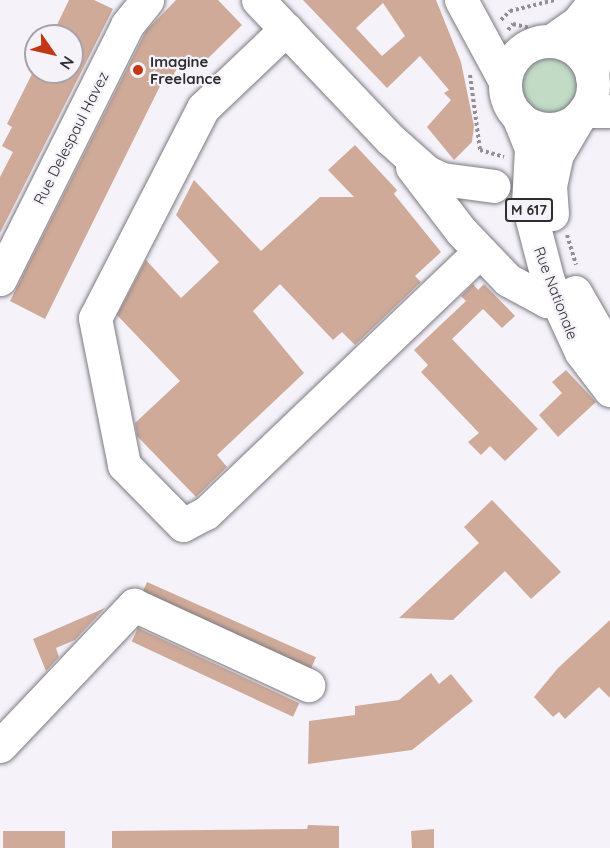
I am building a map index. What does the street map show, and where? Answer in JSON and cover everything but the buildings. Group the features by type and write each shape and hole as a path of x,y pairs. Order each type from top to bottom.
{"street":[{"name":"Rue Delespaul Havez","path":"0,279 128,26 147,0"},
{"path":"258,0 390,140 470,241 519,288 567,301"},
{"path":"461,0 505,81 507,100 518,116 547,129 567,125 595,99 595,48 610,8"},
{"path":"468,0 496,27 578,52 595,99"},
{"path":"505,81 515,57 530,45 548,41 578,22 595,0"},
{"path":"286,29 203,108 95,318 124,465 183,525 206,513 470,241"},
{"name":"Rue Nationale","path":"539,186 560,143 595,99"},
{"name":"Rue Nationale","path":"518,116 531,149 539,186 535,237 567,301 581,352 610,390"},
{"path":"390,140 436,177 494,186 539,186"},
{"path":"470,241 464,207 475,195 494,186"},
{"name":"Rue Nationale","path":"567,301 610,353"},
{"path":"0,746 134,605 308,685"}],"green space":[{"path":"549,53 571,62 580,84 571,106 549,115 527,106 518,84 527,62"}],"place":[{"name":"Imagine Freelance","path":"138,70"}]}
